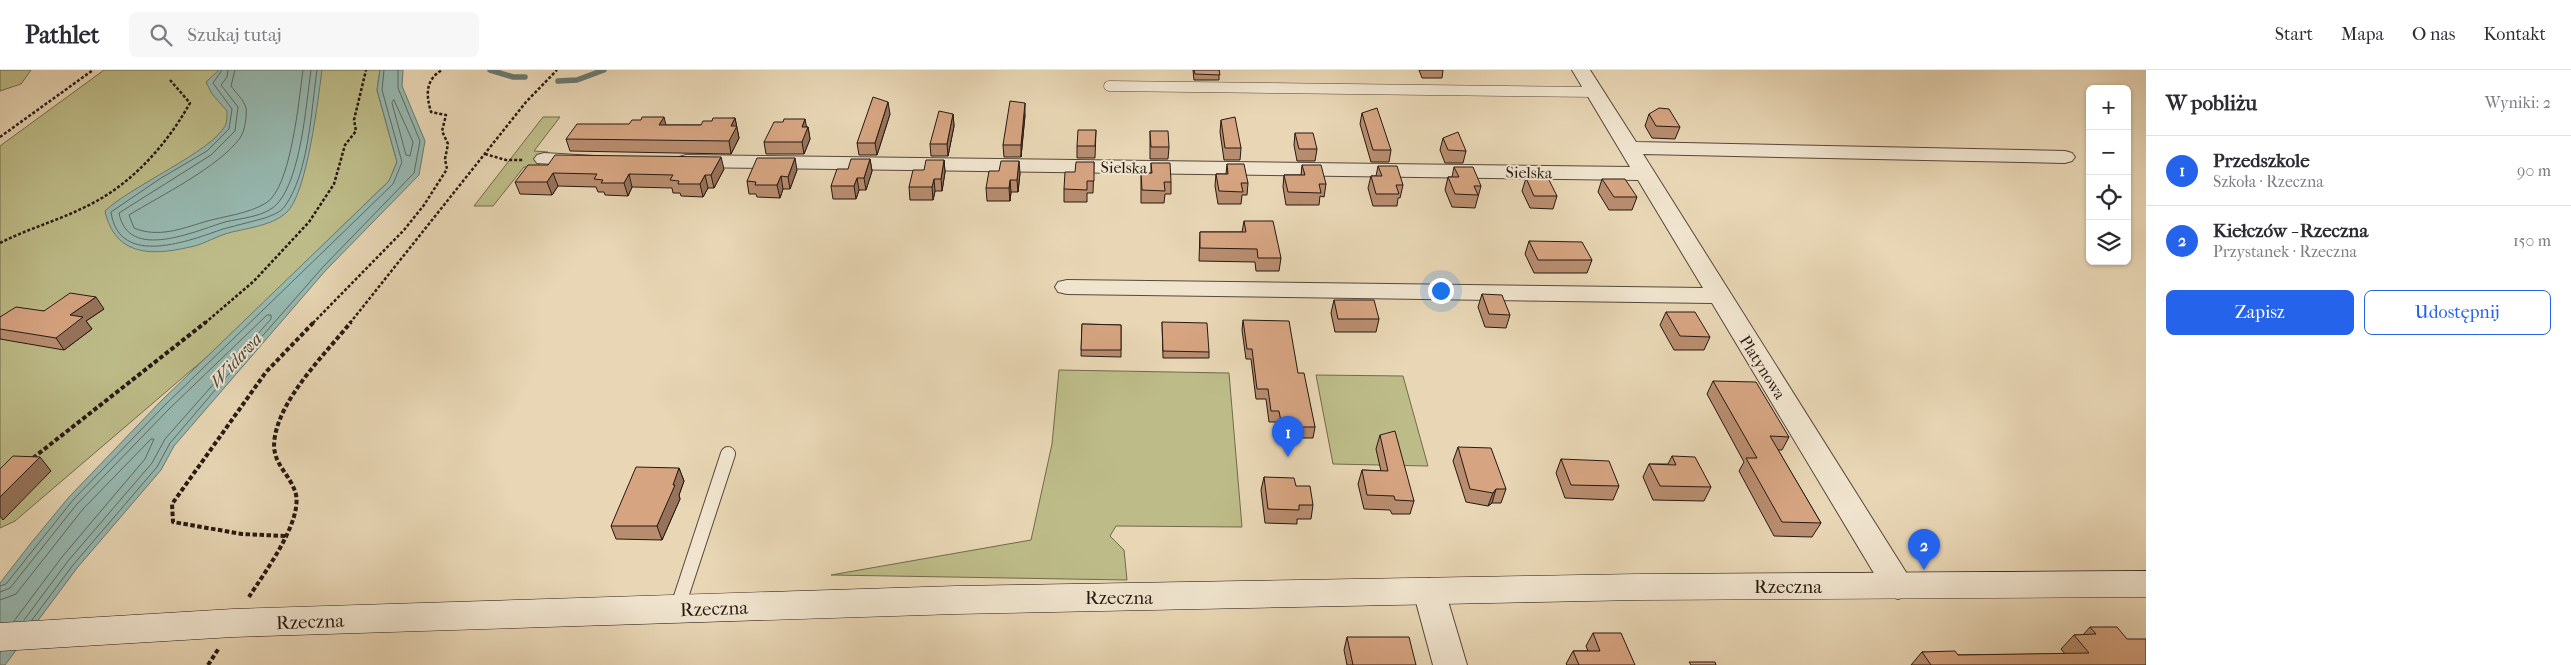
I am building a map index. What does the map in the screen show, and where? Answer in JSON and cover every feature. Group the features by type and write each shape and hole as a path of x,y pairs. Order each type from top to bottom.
{"street":[{"name":"Platynowa","path":"1581,70 1898,586"},
{"path":"1629,148 2065,157"},
{"path":"544,159 604,160"},
{"name":"Sielska","path":"663,161 1645,174"},
{"path":"1067,287 1719,296"},
{"name":"Rzeczna","path":"0,637 234,623 956,600 1429,591 2146,584"},
{"path":"1429,591 1450,665"}],"lane":[{"path":"1109,86 1594,92"},
{"path":"677,609 728,454"}],"path":[{"path":"0,137 93,70"},
{"path":"28,462 64,437 247,288 309,222 334,184 345,145 356,132 354,120 366,70"},
{"path":"285,536 259,537 235,534 204,525 173,522 172,504 266,372 404,230 424,205 447,169 445,159 448,144 442,131 446,115 431,112 426,97 428,84 433,74 442,70"},
{"path":"249,597 285,536 298,508 295,488 279,465 273,439 278,421 296,391 526,102 557,70"},
{"path":"0,243 97,202 118,187 145,162 179,126 190,103 185,94 173,86 170,80"},
{"path":"485,154 506,160 544,159"},
{"path":"208,665 213,658"}],"shaded area":[{"path":"0,70 31,70 21,84 0,91"},
{"path":"104,70 380,70 377,90 397,162 389,181 215,350 15,521 0,528 0,146"},
{"path":"543,117 560,117 534,151 548,152 537,167 524,167 493,206 474,206"},
{"path":"1059,370 1229,373 1242,527 1116,526 1110,536 1124,550 1127,580 831,575 1031,540 1052,444"},
{"path":"1316,375 1403,376 1428,466 1333,464"}],"water":[{"path":"219,70 322,70 306,168 293,203 280,218 225,234 194,246 162,252 137,249 126,245 117,237 110,226 105,211 117,201 204,147 226,125 227,111 212,94 206,82"},
{"name":"Widawa","path":"380,70 403,70 402,86 425,141 419,175 326,270 174,446 161,470 77,568 5,665 0,665 0,583 31,543 69,497 161,401 389,181 397,162 377,90"}],"building":[{"path":"1194,70 1219,70 1220,75 1195,74"},
{"path":"873,97 888,102 875,143 857,143"},
{"path":"1010,101 1025,103 1021,145 1003,145"},
{"path":"1377,108 1391,150 1373,150 1362,113"},
{"path":"1659,108 1669,109 1680,127 1656,126 1649,114"},
{"path":"939,111 953,114 947,144 930,144"},
{"path":"642,117 664,117 659,125 701,125 703,121 712,121 713,118 735,118 731,126 737,126 729,141 566,139 577,124 629,124 632,120 641,120"},
{"path":"1235,117 1241,148 1225,148 1221,120"},
{"path":"784,119 805,119 802,127 808,127 802,142 764,142 774,122 783,122"},
{"path":"1078,130 1096,130 1095,146 1077,146"},
{"path":"1150,131 1168,131 1169,147 1151,147"},
{"path":"1458,132 1466,151 1448,150 1443,138"},
{"path":"1295,133 1313,133 1317,149 1299,149"},
{"path":"555,155 721,157 711,175 705,175 700,184 678,184 679,181 670,180 673,175 629,174 624,183 601,183 603,180 594,179 597,174 553,173 547,182 515,182 528,165 548,165"},
{"path":"757,158 795,158 788,177 781,176 777,185 755,185 756,182 747,181"},
{"path":"851,159 870,159 864,178 857,178 854,186 831,186 837,169 848,169"},
{"path":"926,160 944,160 941,179 934,179 932,187 909,187 913,170 924,170"},
{"path":"1001,161 1019,161 1017,180 1010,180 1009,188 986,188 989,171 999,171"},
{"path":"1076,162 1094,162 1094,181 1087,181 1087,190 1064,189 1065,172 1075,172"},
{"path":"1151,163 1170,163 1171,182 1164,182 1165,191 1142,190 1141,173 1152,173"},
{"path":"1227,164 1244,164 1248,183 1241,183 1243,192 1219,191 1216,174 1228,174"},
{"path":"1302,165 1321,165 1326,184 1319,184 1321,193 1288,192 1284,175 1305,175"},
{"path":"1378,166 1397,166 1403,185 1396,185 1399,194 1376,194 1371,176 1382,176"},
{"path":"1454,167 1473,167 1481,186 1474,186 1478,195 1455,194 1448,177 1459,177"},
{"path":"1526,178 1548,178 1557,196 1534,196"},
{"path":"1602,179 1625,179 1637,197 1614,197"},
{"path":"1244,221 1273,221 1281,258 1258,258 1257,249 1200,248 1200,232 1246,232"},
{"path":"1529,241 1582,242 1592,260 1538,260"},
{"path":"70,293 96,297 70,315 83,317 56,338 0,329 0,317 16,307 44,311"},
{"path":"1482,294 1502,295 1510,315 1489,314"},
{"path":"1334,300 1374,300 1379,319 1338,319"},
{"path":"1666,312 1695,312 1710,337 1680,336"},
{"path":"1243,320 1289,321 1298,373 1304,373 1315,427 1282,427 1279,411 1271,411 1268,389 1257,389 1252,349 1247,349"},
{"path":"1162,322 1207,323 1209,352 1163,351"},
{"path":"1082,324 1121,325 1121,350 1081,350"},
{"path":"1713,381 1756,382 1789,437 1770,436 1821,523 1782,522 1746,458 1757,458"},
{"path":"1395,431 1414,501 1395,500 1394,496 1367,495 1362,470 1388,471 1380,435"},
{"path":"1458,447 1491,448 1506,489 1496,489 1493,493 1470,489"},
{"path":"13,456 40,457 0,497 0,469"},
{"path":"1672,456 1695,457 1711,487 1660,486 1649,464 1676,465"},
{"path":"1561,459 1609,461 1619,486 1571,485"},
{"path":"636,467 679,468 673,485 675,485 657,526 611,526"},
{"path":"1264,477 1294,478 1296,486 1310,486 1313,505 1299,505 1299,510 1268,509"},
{"path":"2090,627 2117,627 2127,639 2146,639 2146,665 1931,665 1922,652 1955,651 1958,655 2089,653 2074,635 2096,634"},
{"path":"1593,633 1621,633 1635,665 1579,665 1573,651 1600,651"},
{"path":"1347,637 1409,637 1416,665 1353,665"},
{"path":"1689,662 1715,662 1716,665 1691,665"}],"waterway":[{"path":"490,70 513,77 525,77"},
{"path":"558,81 577,80 604,70"}],"place":[{"name":"Przedszkole","path":"1288,457"},
{"name":"Kiełczów - Rzeczna","path":"1924,570"}]}
